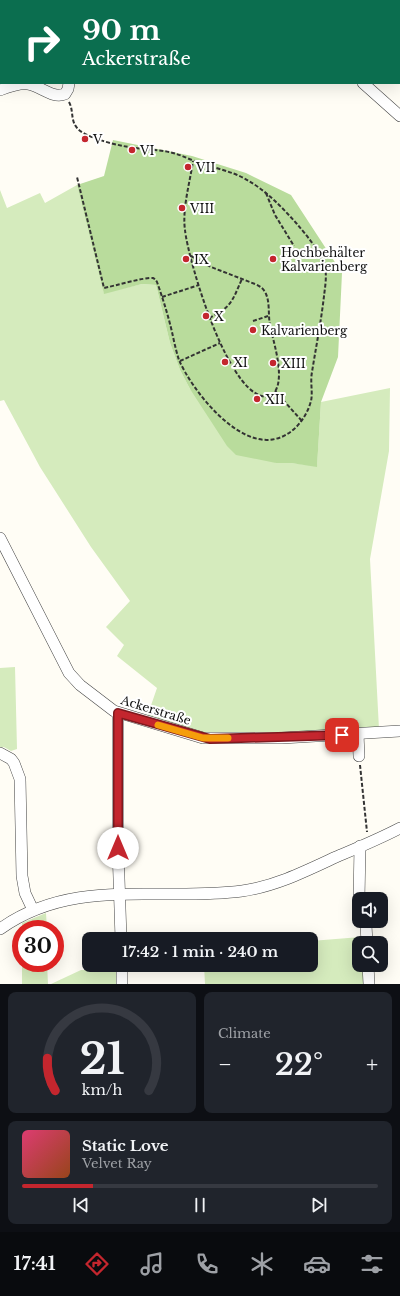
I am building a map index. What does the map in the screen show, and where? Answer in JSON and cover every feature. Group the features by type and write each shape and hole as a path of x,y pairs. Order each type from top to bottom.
{"street":[{"path":"0,90 11,86 28,84 59,96 65,94 69,84"},
{"path":"364,84 400,116"},
{"name":"Ackerstraße","path":"0,538 69,672 77,682 111,710 210,739 282,738 400,731"},
{"path":"118,713 118,848 121,932"},
{"path":"358,734 359,756"},
{"path":"0,753 14,763 20,779 22,876 26,893 33,910"},
{"path":"0,929 33,910 68,899 120,893 213,893 252,890 285,880 400,828"},
{"path":"361,892 364,845"},
{"path":"122,972 122,984"},
{"path":"368,972 369,984"}],"path":[{"path":"64,99 71,105 73,122 82,132 116,144 141,149 170,152 237,175 257,185 279,203 307,236 321,258 325,270 323,308 312,375 312,397 307,414 302,421 286,435 274,440 260,440 245,434 215,412 186,373 180,361 158,282 153,278 104,288 77,178"},
{"path":"191,256 211,267 259,286 263,290 268,299 268,316 276,351 278,370 278,383 271,396 267,398 254,393 230,363 209,318 191,256 184,222 193,161"},
{"path":"265,192 275,216 294,246"},
{"path":"209,318 226,309 242,279"},
{"path":"162,297 199,285"},
{"path":"253,321 268,316"},
{"path":"180,361 220,343"},
{"path":"275,391 302,421"},
{"path":"359,756 361,770 364,845"}],"green space":[{"path":"113,140 192,156 246,173 291,195 342,273 338,357 321,402 317,467 291,463 276,463 236,455 227,446 190,389 180,370 170,343 156,285 142,284 104,294 77,185 104,176"},
{"path":"77,185 104,293 142,284 156,285 170,343 180,370 190,389 276,463 317,466 321,402 390,388 389,451 370,559 379,729 207,734 147,717 157,688 117,656 124,645 106,627 130,601 91,547 40,467 4,400 0,401 0,190 7,208 40,193 45,203"},
{"path":"15,667 17,749 11,751 4,747 0,748 0,668"},
{"path":"46,913 46,920 29,920"},
{"path":"352,938 352,972 373,972 374,984 205,984 204,972 318,972 318,940"},
{"path":"81,970 82,972 126,972 127,984 51,984"},
{"path":"22,972 47,972 48,984 22,984"}],"slow traffic":[{"path":"158,725 203,738 228,738"}],"place":[{"name":"V","path":"85,139"},
{"name":"VI","path":"132,150"},
{"name":"VII","path":"188,167"},
{"name":"VIII","path":"182,208"},
{"name":"IX","path":"186,259"},
{"name":"Hochbehälter Kalvarienberg","path":"273,259"},
{"name":"X","path":"206,316"},
{"name":"Kalvarienberg","path":"253,330"},
{"name":"XI","path":"225,362"},
{"name":"XIII","path":"273,363"},
{"name":"XII","path":"257,399"}],"route":[{"path":"118,848 118,713 210,739 342,735"}]}
